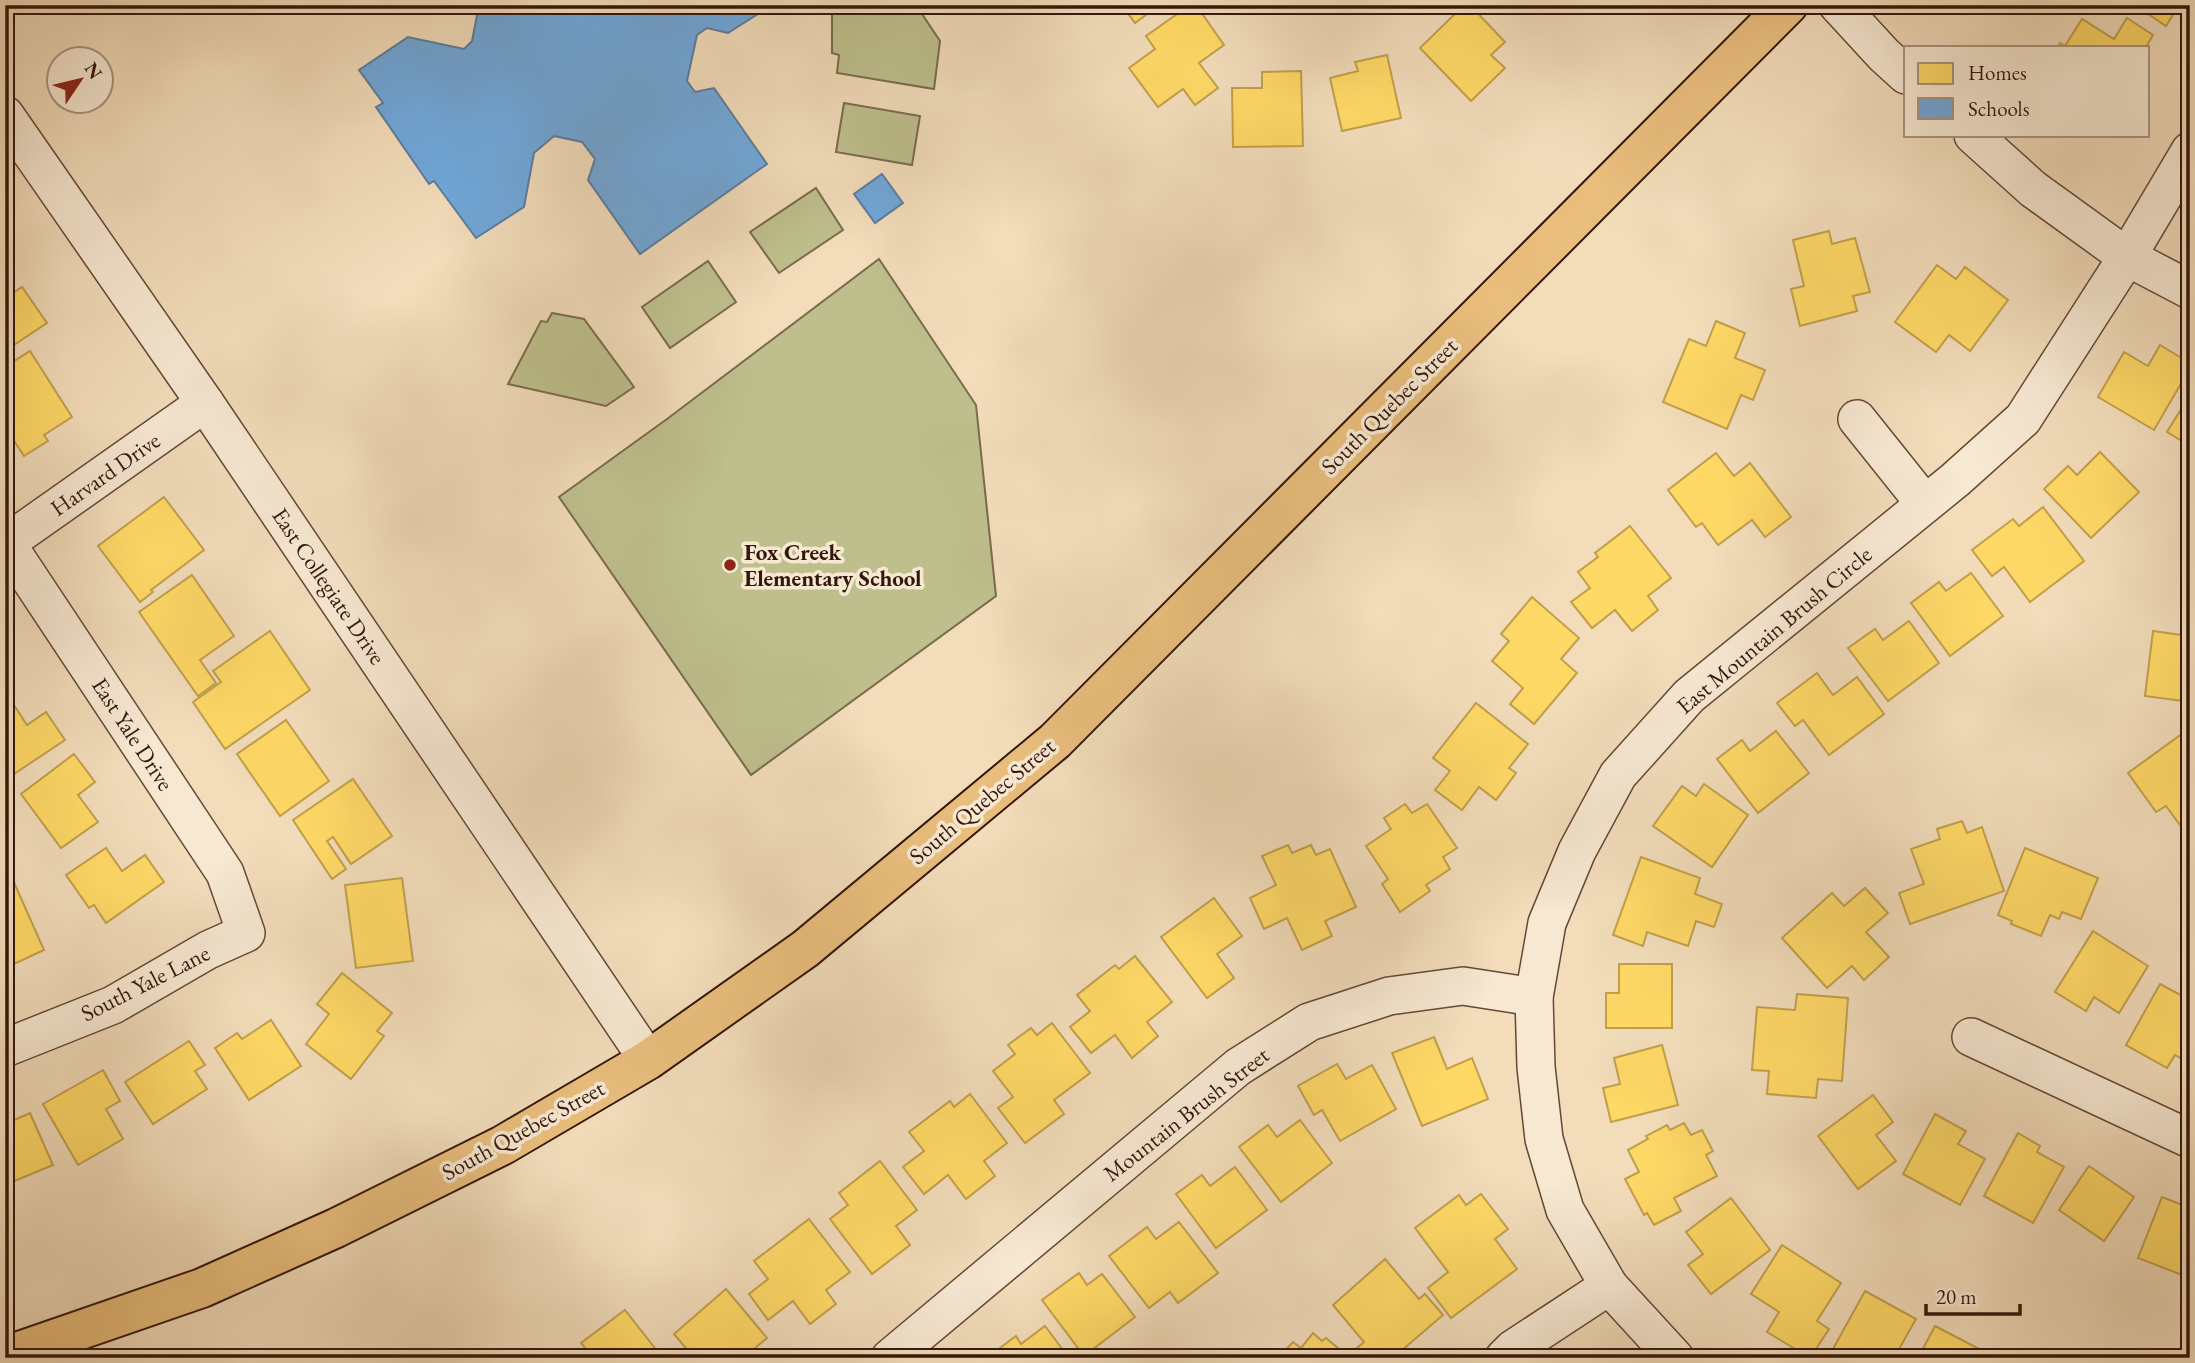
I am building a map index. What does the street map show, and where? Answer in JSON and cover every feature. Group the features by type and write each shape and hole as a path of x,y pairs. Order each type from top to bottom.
{"main road":[{"name":"South Quebec Street","path":"5,1356 202,1288 336,1228 503,1145 648,1060 805,949 1055,741 1788,5"}],"street":[{"path":"1838,5 1904,73"},
{"name":"East Collegiate Drive","path":"5,115 205,403 648,1060"},
{"path":"1974,136 2033,189 2127,257 2190,290"},
{"name":"East Mountain Brush Circle","path":"1675,1358 1609,1286 1564,1210 1544,1139 1536,1067 1534,996 1546,923 1577,851 1618,775 1689,695 1925,504 2023,419 2127,257 2190,151"},
{"name":"Harvard Drive","path":"6,543 205,403"},
{"path":"1857,419 1925,504"},
{"name":"East Yale Drive","path":"6,543 225,873 246,933"},
{"name":"South Yale Lane","path":"5,1048 113,1005 208,950 246,933"},
{"name":"Mountain Brush Street","path":"890,1358 1238,1067 1309,1022 1389,996 1463,986 1534,996"},
{"path":"1971,1037 2190,1139"},
{"path":"1504,1358 1513,1349 1609,1286"}],"green space":[{"path":"832,5 916,5 940,41 934,89 837,73 839,55 832,53"},
{"path":"844,103 920,116 912,165 836,152"},
{"path":"816,188 843,230 779,273 750,232"},
{"path":"879,259 976,405 996,596 751,775 559,497"},
{"path":"708,261 736,302 670,348 642,307"},
{"path":"552,313 584,319 634,387 606,406 508,384 541,321 547,322"}],"building: Homes":[{"path":"1122,5 1159,5 1135,23"},
{"path":"1190,5 1196,5 1224,45 1199,63 1218,88 1195,105 1183,89 1158,107 1129,68 1155,49 1146,36"},
{"path":"1464,5 1470,5 1505,42 1491,55 1505,68 1471,101 1420,48"},
{"path":"2135,5 2179,5 2166,26"},
{"path":"2127,18 2153,35 2147,46 2065,46 2082,19 2114,39"},
{"path":"1387,55 1401,118 1342,131 1330,78 1358,71 1355,62"},
{"path":"1301,71 1303,146 1233,147 1232,88 1262,88 1262,72"},
{"path":"1829,231 1832,244 1855,238 1870,292 1853,296 1857,311 1800,326 1791,289 1804,286 1793,240"},
{"path":"1937,265 1956,279 1965,267 2008,300 1970,351 1949,335 1936,352 1895,322"},
{"path":"5,282 13,293 22,287 47,323 5,351"},
{"path":"1716,321 1745,333 1735,358 1765,370 1753,400 1741,395 1727,429 1663,402 1689,339 1706,346"},
{"path":"2160,345 2190,363 2190,368 2154,430 2098,397 2124,352 2148,366"},
{"path":"30,351 72,417 44,435 48,441 24,456 5,427 5,367"},
{"path":"2190,395 2190,446 2167,432"},
{"path":"2100,452 2139,492 2091,538 2044,489 2068,466 2077,475"},
{"path":"1716,453 1734,476 1750,463 1791,517 1765,537 1752,520 1718,545 1702,523 1696,527 1668,490"},
{"path":"164,497 204,550 151,590 153,592 140,602 98,546"},
{"path":"2043,507 2084,561 2030,602 2004,567 1992,576 1972,550 2013,519 2019,526"},
{"path":"1630,526 1671,578 1648,596 1658,610 1632,631 1615,610 1592,628 1571,602 1590,588 1578,572 1598,557 1595,553"},
{"path":"1971,573 2003,616 1950,656 1911,603 1939,582 1946,591"},
{"path":"192,575 234,636 200,660 216,683 198,696 139,612"},
{"path":"1532,597 1579,638 1561,659 1577,673 1534,724 1510,704 1523,688 1492,661 1509,641 1501,634"},
{"path":"1909,621 1939,663 1888,701 1848,648 1875,629 1883,640"},
{"path":"270,631 310,690 225,749 193,702 221,682 213,671"},
{"path":"2153,631 2190,636 2190,716 2181,715 2183,701 2145,696"},
{"path":"1817,673 1833,695 1857,677 1884,714 1829,755 1803,720 1795,726 1777,703"},
{"path":"12,702 27,725 46,712 65,740 5,780 5,706"},
{"path":"1476,703 1528,744 1509,768 1516,773 1496,800 1479,787 1462,810 1435,790 1450,771 1433,758"},
{"path":"286,720 329,781 280,816 237,754"},
{"path":"2190,728 2190,823 2182,828 2166,806 2156,812 2128,773"},
{"path":"1776,731 1809,773 1758,813 1717,759 1742,740 1750,751"},
{"path":"74,754 95,782 78,795 98,822 61,848 21,794"},
{"path":"353,779 392,836 351,864 333,837 327,841 346,869 332,879 293,820"},
{"path":"1704,784 1748,815 1712,867 1653,826 1682,786 1696,796"},
{"path":"1405,804 1412,813 1427,804 1457,848 1443,857 1450,869 1426,885 1430,891 1400,912 1382,884 1388,879 1366,846 1391,829 1384,818"},
{"path":"1962,821 1967,833 1982,827 2004,891 1910,924 1899,893 1924,884 1911,849 1940,839 1937,829"},
{"path":"1288,845 1292,853 1311,845 1316,855 1330,849 1356,907 1325,921 1332,936 1302,950 1287,918 1264,929 1250,898 1276,885 1262,856"},
{"path":"106,848 122,871 145,855 164,882 106,923 94,905 89,908 66,875"},
{"path":"2025,848 2098,878 2081,919 2062,912 2059,919 2050,915 2041,936 2011,924 2012,921 1998,915"},
{"path":"1641,857 1700,878 1695,894 1722,904 1714,927 1696,921 1688,946 1647,932 1643,946 1613,935"},
{"path":"8,869 44,950 14,964 5,944 5,870"},
{"path":"402,878 413,961 356,968 345,885"},
{"path":"1865,888 1888,913 1866,932 1889,957 1864,980 1852,966 1827,988 1782,938 1832,893 1844,906"},
{"path":"1214,898 1242,936 1217,954 1234,978 1207,998 1161,937"},
{"path":"2093,931 2148,966 2119,1013 2094,997 2086,1011 2055,992"},
{"path":"1135,956 1172,1002 1147,1022 1158,1036 1132,1058 1115,1035 1091,1053 1070,1027 1090,1011 1077,995 1115,965 1119,969"},
{"path":"1619,964 1672,964 1672,1028 1606,1028 1606,993 1619,993"},
{"path":"342,973 392,1013 377,1031 384,1036 351,1079 306,1044 329,1014 317,1004"},
{"path":"2160,984 2190,1000 2189,1063 2175,1055 2167,1068 2126,1045"},
{"path":"1797,994 1848,998 1842,1081 1818,1079 1816,1098 1767,1094 1769,1071 1752,1070 1757,1007 1795,1010"},
{"path":"271,1020 301,1066 249,1100 215,1048 237,1033 242,1039"},
{"path":"1052,1023 1090,1073 1054,1100 1064,1114 1025,1143 998,1108 1013,1097 993,1071 1015,1054 1008,1045 1031,1028 1037,1035"},
{"path":"1434,1037 1447,1069 1472,1058 1488,1099 1422,1126 1392,1053"},
{"path":"189,1041 205,1065 195,1071 207,1089 153,1124 125,1082"},
{"path":"1662,1045 1678,1105 1611,1122 1603,1088 1620,1084 1614,1058"},
{"path":"1337,1064 1346,1079 1372,1065 1396,1109 1340,1141 1322,1110 1314,1115 1298,1086"},
{"path":"103,1070 120,1101 106,1109 123,1139 78,1165 43,1104"},
{"path":"970,1094 1007,1143 984,1161 995,1176 966,1199 948,1175 924,1194 903,1167 924,1151 909,1132 950,1101 954,1107"},
{"path":"1873,1095 1893,1122 1876,1135 1896,1161 1858,1189 1818,1136"},
{"path":"30,1113 53,1165 5,1185 5,1124"},
{"path":"1935,1114 1966,1131 1958,1144 1985,1159 1960,1205 1903,1174"},
{"path":"1300,1120 1332,1163 1281,1202 1239,1147 1268,1125 1277,1137"},
{"path":"1684,1123 1691,1135 1702,1130 1713,1151 1706,1155 1717,1176 1674,1198 1681,1211 1654,1225 1647,1213 1644,1215 1625,1179 1639,1172 1628,1150 1667,1125 1670,1130"},
{"path":"2018,1133 2040,1146 2037,1152 2064,1167 2033,1223 1984,1196"},
{"path":"880,1161 917,1210 896,1226 910,1245 872,1274 830,1219 848,1205 839,1193"},
{"path":"2089,1166 2134,1197 2104,1241 2059,1210"},
{"path":"1235,1167 1267,1210 1216,1248 1176,1194 1202,1175 1210,1186"},
{"path":"1481,1194 1508,1229 1495,1239 1517,1269 1451,1318 1428,1288 1448,1272 1415,1228 1459,1195 1466,1205"},
{"path":"2162,1197 2190,1208 2190,1278 2138,1258"},
{"path":"1731,1198 1770,1250 1711,1294 1688,1265 1703,1254 1686,1232"},
{"path":"809,1219 850,1272 826,1290 836,1304 810,1324 793,1301 768,1320 749,1294 768,1279 754,1261"},
{"path":"1179,1222 1218,1273 1178,1303 1170,1292 1149,1308 1109,1256 1147,1227 1156,1239"},
{"path":"1782,1245 1841,1283 1817,1321 1829,1329 1810,1358 1767,1332 1779,1312 1751,1294"},
{"path":"1385,1259 1419,1299 1425,1294 1443,1315 1393,1358 1357,1358 1352,1352 1364,1342 1333,1305"},
{"path":"1079,1273 1087,1285 1102,1274 1135,1317 1084,1356 1042,1300"},
{"path":"726,1289 767,1338 743,1358 694,1358 674,1334"},
{"path":"1865,1291 1916,1319 1894,1358 1828,1358"},
{"path":"625,1310 661,1356 575,1358 586,1349 581,1343"},
{"path":"1045,1326 1069,1358 988,1357 1016,1336 1021,1344"},
{"path":"1935,1326 1991,1355 1990,1358 1918,1358"},
{"path":"1313,1333 1322,1341 1326,1338 1345,1354 1342,1358 1280,1356 1293,1342 1301,1348"}],"building: Schools":[{"path":"479,5 772,5 728,33 707,28 697,35 687,81 695,92 714,88 767,164 640,254 588,180 595,159 582,142 554,136 534,153 524,207 476,238 434,181 429,184 376,107 383,103 359,70 408,37 464,49 472,41"},
{"path":"882,174 903,203 875,223 854,194"}],"place":[{"name":"Fox Creek Elementary School","path":"730,565"}]}
